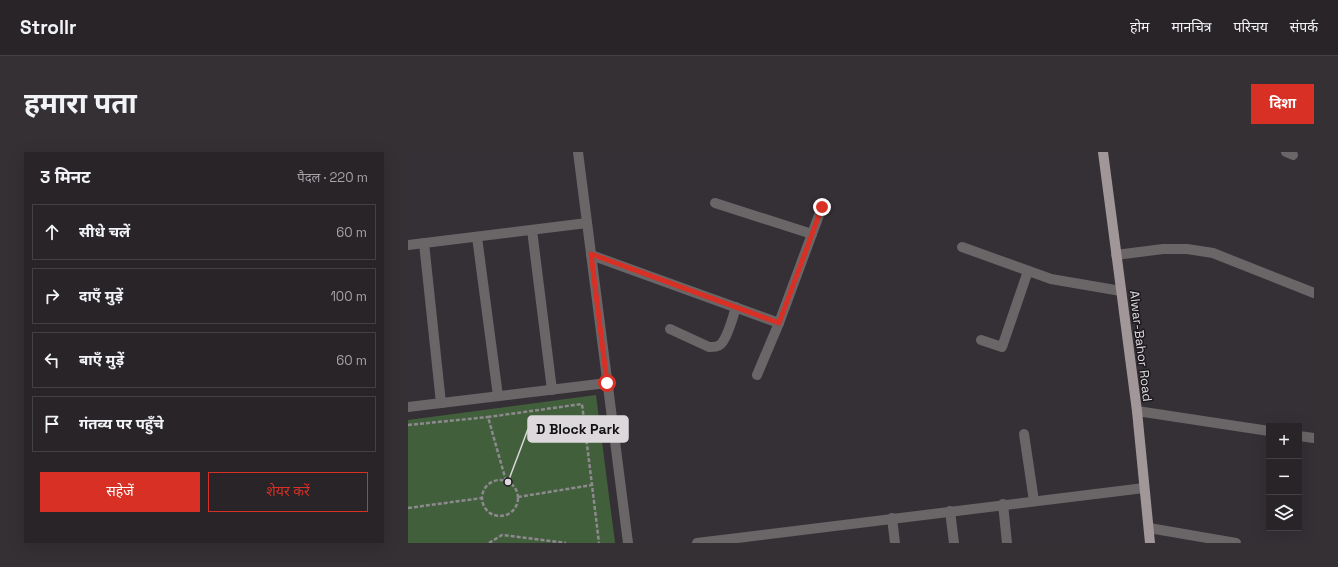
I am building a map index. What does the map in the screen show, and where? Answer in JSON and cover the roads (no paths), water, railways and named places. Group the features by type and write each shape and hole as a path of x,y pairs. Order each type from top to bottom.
{"main road":[{"name":"Alwar-Bahor Road","path":"1103,152 1136,411 1150,543"}],"street":[{"path":"578,152 628,543"},
{"path":"715,203 812,234"},
{"path":"757,375 779,323 822,207"},
{"path":"408,245 587,223"},
{"path":"532,230 552,390"},
{"path":"477,237 498,396"},
{"path":"424,243 442,403"},
{"path":"962,247 1051,279 1121,291"},
{"path":"1116,254 1186,248 1213,253 1314,294"},
{"path":"591,254 779,323"},
{"path":"981,340 1002,347 1028,271"},
{"path":"670,330 709,347 716,347 721,344 725,338 736,307"},
{"path":"408,408 607,383"},
{"path":"1136,411 1266,431"},
{"path":"1024,434 1034,501"},
{"path":"1302,436 1314,438"},
{"path":"697,543 768,539 892,518 1144,488"},
{"path":"1003,504 1007,543"},
{"path":"950,511 954,543"},
{"path":"892,518 895,543"},
{"path":"1149,528 1236,543"}],"place":[{"name":"D Block Park","path":"508,482"}]}
